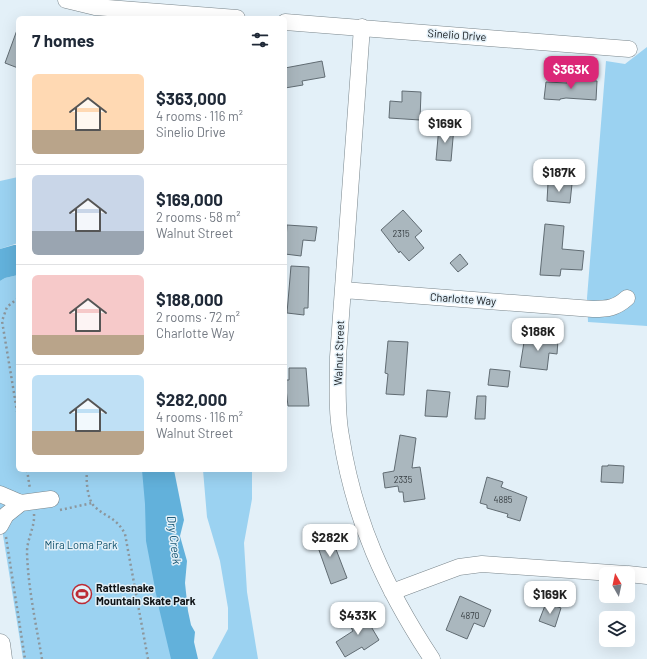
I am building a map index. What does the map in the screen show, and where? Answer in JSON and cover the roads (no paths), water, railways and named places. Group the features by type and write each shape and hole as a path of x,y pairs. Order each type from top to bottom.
{"main road":[{"path":"0,644 2,659"}],"street":[{"path":"66,0 95,7 211,16"},
{"name":"Sinelio Drive","path":"287,22 629,48"},
{"name":"Walnut Street","path":"362,27 338,357 340,435 357,512 370,547 413,631 432,659"},
{"name":"Charlotte Way","path":"343,290 593,309 610,309 619,306 627,298"},
{"path":"0,494 29,507"},
{"path":"4,529 6,515 29,507 53,505"},
{"path":"392,592 460,567 482,564 599,572"},
{"path":"635,575 647,576"}],"water":[{"path":"16,245 16,275 0,281 0,249"},
{"name":"Dry Creek","path":"142,472 174,472 184,520 180,536 187,561 185,583 188,611 191,625 195,632 194,642 198,659 171,659 158,604 146,541"}],"place":[{"name":"Rattlesnake Mountain Skate Park","path":"82,594"}],"park label":[{"name":"Mira Loma Park","path":"81,545"}]}
